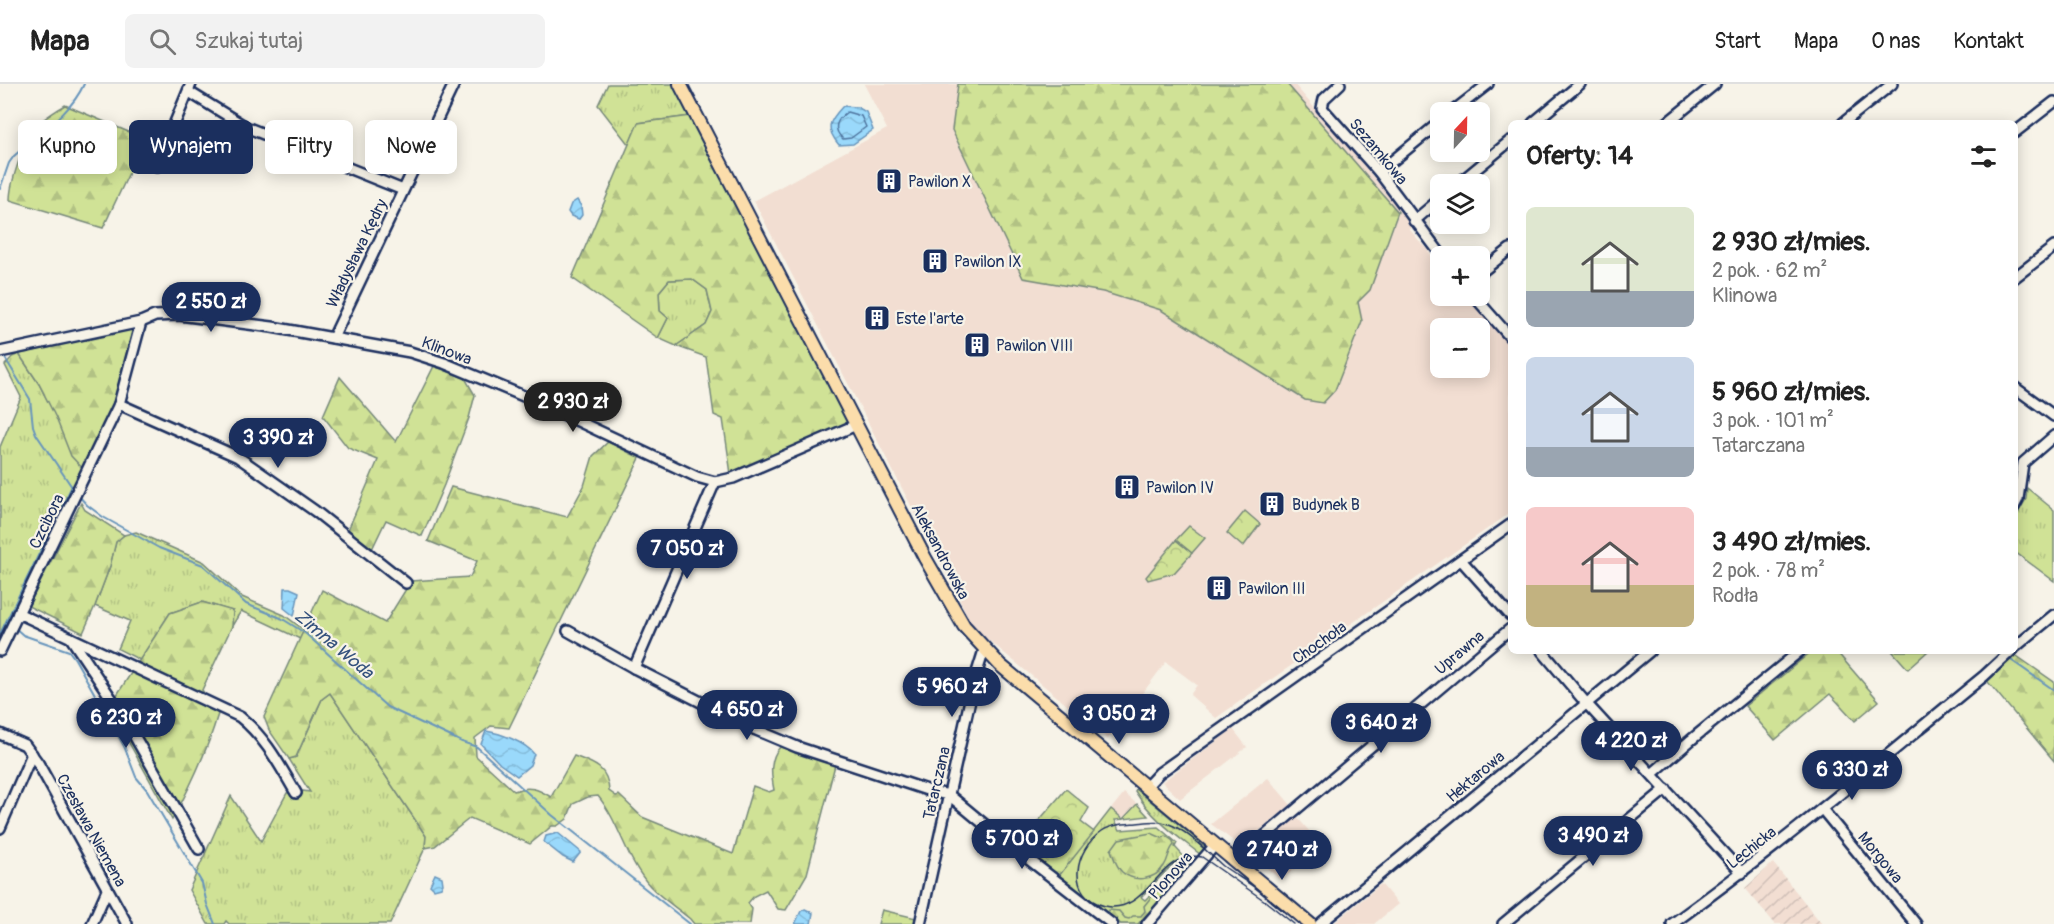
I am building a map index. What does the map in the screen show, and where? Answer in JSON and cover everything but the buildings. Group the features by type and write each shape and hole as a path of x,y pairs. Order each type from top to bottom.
{"main road":[{"name":"Aleksandrowska","path":"680,84 856,425 949,602 964,626 984,650 1310,924"}],"street":[{"name":"Władysława Kędry","path":"333,338 454,84"},
{"name":"Sezamkowa","path":"1340,84 1323,101 1322,108 1378,172 1434,246"},
{"path":"1465,102 1488,84"},
{"path":"1537,120 1580,84"},
{"path":"1671,120 1715,84"},
{"path":"1847,120 1892,84"},
{"path":"176,120 190,88 246,127 404,190"},
{"path":"2018,130 2054,102"},
{"path":"1378,172 1430,130"},
{"path":"1470,174 1508,143"},
{"path":"1414,221 1430,208"},
{"path":"2018,275 2054,247"},
{"path":"1490,265 1508,251"},
{"path":"1483,306 1508,336"},
{"name":"Klinowa","path":"0,352 141,322 156,316 179,315 272,327 399,349 431,358 533,400 697,477 715,482"},
{"name":"Czcibora","path":"0,651 119,404 141,322"},
{"path":"2018,390 2054,416"},
{"path":"119,404 238,457 315,511 406,583"},
{"path":"634,668 715,482 743,474 856,425"},
{"path":"2018,499 2024,463 2054,436"},
{"name":"Chochoła","path":"1146,787 1159,773 1508,526"},
{"path":"1461,560 1508,613"},
{"path":"18,613 240,717 253,727 266,742 296,794"},
{"path":"2018,645 2054,615"},
{"path":"568,631 634,668 776,739 930,791 949,795 1112,924"},
{"name":"Uprawna","path":"1234,861 1508,631"},
{"path":"71,638 123,716 199,849"},
{"name":"Tatarczana","path":"920,924 974,682 984,650"},
{"path":"1545,654 1586,703 1742,873"},
{"name":"Hektarowa","path":"1320,924 1646,654"},
{"path":"1652,774 1796,654"},
{"name":"Lechicka","path":"1672,924 1742,873 1984,676 2008,654"},
{"name":"Czesława Niemena","path":"0,734 18,740 32,754 127,924"},
{"path":"0,828 32,754"},
{"path":"1503,924 1666,789"},
{"name":"Morgowa","path":"1822,808 1916,924"},
{"path":"943,820 952,813 968,811"},
{"name":"Plonowa","path":"1147,924 1215,845"},
{"path":"92,924 107,890"}],"shaded area":[{"path":"864,84 1294,84 1410,220 1410,230 1430,253 1430,306 1475,306 1485,318 1430,318 1430,378 1490,378 1490,324 1508,345 1508,514 1216,718 1190,695 1197,685 1166,662 1108,739 974,628 754,201 887,129"},
{"path":"1233,729 1247,747 1180,799 1162,782"},
{"path":"1268,778 1291,805 1240,846 1211,824"},
{"path":"1124,793 1137,804 1123,819 1111,809"},
{"path":"1297,817 1322,846 1281,880 1251,855"},
{"path":"1773,863 1822,924 1775,924 1745,888"},
{"path":"1381,884 1398,904 1374,924 1333,924"}],"green space":[{"path":"608,84 673,84 691,116 638,123 629,145 598,105"},
{"path":"958,84 1287,84 1398,212 1370,290 1358,302 1362,321 1335,390 1323,403 1305,400 1161,310 1103,292 1023,278 952,130"},
{"path":"65,105 100,120 42,120"},
{"path":"691,116 851,424 731,474 723,419 714,415 706,357 676,346 706,325 712,312 707,290 692,279 669,280 659,292 660,311 668,318 658,338 572,278 638,123"},
{"path":"117,127 129,132 129,173 103,228 10,200 18,164 18,174 117,174"},
{"path":"692,279 707,290 712,312 706,325 676,346 658,338 668,318 660,311 659,292 669,280"},
{"path":"133,329 113,405 84,470 71,456 39,384 19,354"},
{"path":"19,354 39,384 84,470 0,640 0,447 21,397 5,365 12,357"},
{"path":"434,366 465,378 475,395 469,418 422,536 386,520 372,549 348,530 378,460 348,448 323,416 340,377 396,442"},
{"path":"608,442 640,458 509,728 491,726 475,738 476,756 514,791 524,788 533,789 551,797 574,756 598,767 606,776 609,791 616,796 619,795 642,817 733,854 753,786 769,792 774,790 772,762 780,747 835,765 807,874 786,910 778,909 766,890 754,896 748,903 752,909 750,924 694,924 659,895 635,865 612,818 598,796 588,797 573,804 567,819 557,826 552,826 530,844 470,818 435,846 425,848 426,836 330,693 322,699 296,757 289,759 269,730 264,717 322,590 385,623 411,581 470,577 477,561 428,541 451,487 567,517 584,486 593,456"},
{"path":"2027,488 2054,510 2054,581 2018,554 2018,513 2026,499"},
{"path":"81,503 85,510 124,535 116,542 110,566 83,633 28,606"},
{"path":"1245,511 1260,524 1243,547 1227,533"},
{"path":"1189,526 1205,538 1192,553 1176,540"},
{"path":"136,532 204,562 242,597 284,615 304,630 300,639 241,611 232,626 232,611 202,602 170,613 140,660 118,649 130,621 95,606 110,566 116,541 124,535"},
{"path":"1176,540 1192,553 1174,573 1148,580 1146,577"},
{"path":"202,602 233,611 232,626 202,690 218,714 198,768 172,820 109,707 170,613"},
{"path":"1808,654 1839,654 1879,701 1855,721 1830,694 1775,740 1745,706"},
{"path":"1895,654 1925,654 1908,669"},
{"path":"2014,654 2054,682 2054,761 1988,682 1987,678"},
{"path":"330,693 426,836 425,848 390,924 229,924 226,921 224,924 208,924 189,890 231,796 261,841 287,793 310,792 289,759 296,757 322,699"},
{"path":"1066,789 1089,808 1081,822 1094,832 1058,877 1018,845"},
{"path":"1136,789 1207,848 1195,841 1206,850 1201,855 1165,826 1141,801"},
{"path":"1137,804 1148,816 1115,820 1120,830 1158,827 1177,843 1175,847 1185,858 1172,865 1141,897 1145,900 1177,868 1195,863 1143,924 1117,924 1058,877 1111,809 1123,819"},
{"path":"1151,833 1162,838 1166,836 1173,841 1174,845 1166,863 1160,871 1150,877 1133,878 1122,872 1111,850 1119,839"},
{"path":"1182,868 1185,870 1183,875 1138,924 1121,924 1108,915 1109,910 1119,911 1129,919 1133,916 1141,916 1145,911 1144,906 1152,896"},
{"path":"882,910 916,918 915,924 878,924"}],"water":[{"path":"843,106 857,107 866,112 873,130 853,144 839,145 830,129 831,121"},
{"path":"577,200 581,206 582,215 579,219 568,212 571,204"},
{"path":"285,588 299,592 294,616 284,608"},
{"path":"486,731 512,739 525,746 534,754 530,765 517,776 500,764 481,744"},
{"path":"558,833 581,852 573,862 544,842 546,836"},
{"path":"435,874 442,877 443,884 434,889 430,885"},
{"path":"805,909 813,913 811,924 795,924 801,911"}],"waterway":[{"name":"Zimna Woda","path":"0,189 9,163 14,156 71,105 84,84"},
{"name":"Zimna Woda","path":"5,358 30,399 36,434 74,490"},
{"path":"0,634 72,486"},
{"name":"Zimna Woda","path":"77,494 103,517 159,548 203,565 246,604 281,618 305,633 387,707 477,747 552,815 690,924"},
{"path":"14,627 23,635 69,651 75,659 124,746 136,777 147,790 202,883 215,924"},
{"path":"2008,658 2054,690"}],"tram line":[{"path":"1294,924 1202,857 1187,857 1175,862 1143,893 1120,906 1105,906 1092,901 1084,893 1079,883 1080,860 1092,839 1106,829 1123,824 1165,823 1190,836 1223,866 1263,893 1300,924"}],"place":[{"name":"Pawilon X","path":"889,181"},
{"name":"Pawilon IX","path":"935,261"},
{"name":"Este l'arte","path":"877,318"},
{"name":"Pawilon VIII","path":"977,345"},
{"name":"Pawilon IV","path":"1127,487"},
{"name":"Budynek B","path":"1272,504"},
{"name":"Pawilon III","path":"1219,588"}]}
